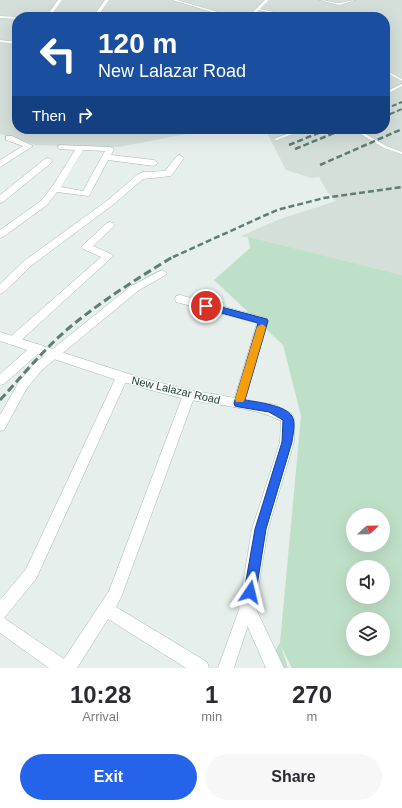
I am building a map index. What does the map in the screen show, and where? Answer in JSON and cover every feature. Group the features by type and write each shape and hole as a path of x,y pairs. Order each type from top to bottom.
{"street":[{"path":"0,164 29,146 9,138"},
{"path":"55,189 86,194 110,149 62,147"},
{"path":"0,235 44,203 55,189 80,148"},
{"path":"106,156 154,163"},
{"path":"0,290 28,263 111,202 143,175 166,174 180,158"},
{"path":"0,200 48,161"},
{"path":"14,340 108,256 86,247 110,225"},
{"path":"0,426 23,385 38,367 53,353 135,288 162,273"},
{"path":"180,299 263,321 239,403"},
{"name":"New Lalazar Road","path":"0,336 122,377 190,395 271,409 287,418 287,442 260,529 247,607"},
{"path":"0,381 37,348"},
{"path":"0,612 31,574 122,377"},
{"path":"68,668 115,595 190,395"},
{"path":"226,668 247,607"},
{"path":"247,607 275,668"},
{"path":"106,609 201,668"},
{"path":"0,624 63,668"}],"lane":[{"path":"52,12 60,0"},
{"path":"99,12 107,0"},
{"path":"174,0 213,12"},
{"path":"255,12 267,0"},
{"path":"322,0 339,4 354,0"},
{"path":"334,3 338,0"},
{"path":"258,9 272,12"},
{"path":"0,17 12,18"},
{"path":"0,41 12,42"},
{"path":"390,73 402,80"},
{"path":"390,91 402,85"},
{"path":"276,139 290,134"},
{"path":"363,134 385,147 402,153"}],"shaded area":[{"path":"0,0 402,0 402,275 241,236 280,219 336,201 328,193 319,177 312,178 286,170 268,134 390,134 390,12 12,12 12,134 187,134 118,147 36,145 0,134"}],"green space":[{"path":"248,237 402,275 402,668 292,668 281,646 288,668 264,668 280,643 301,416 283,345 214,280 250,248"}],"railway":[{"path":"390,107 402,102"},
{"path":"390,114 402,109"},
{"path":"320,165 402,129"},
{"path":"289,145 316,134"},
{"path":"295,149 332,134"},
{"path":"173,257 277,210 324,198 402,187"},
{"path":"0,400 45,350 75,323 111,296 174,256"}],"slow traffic":[{"path":"240,399 262,327"}],"route":[{"path":"206,306 263,321 239,403 271,409 287,418 287,442 260,529 250,592"}]}
